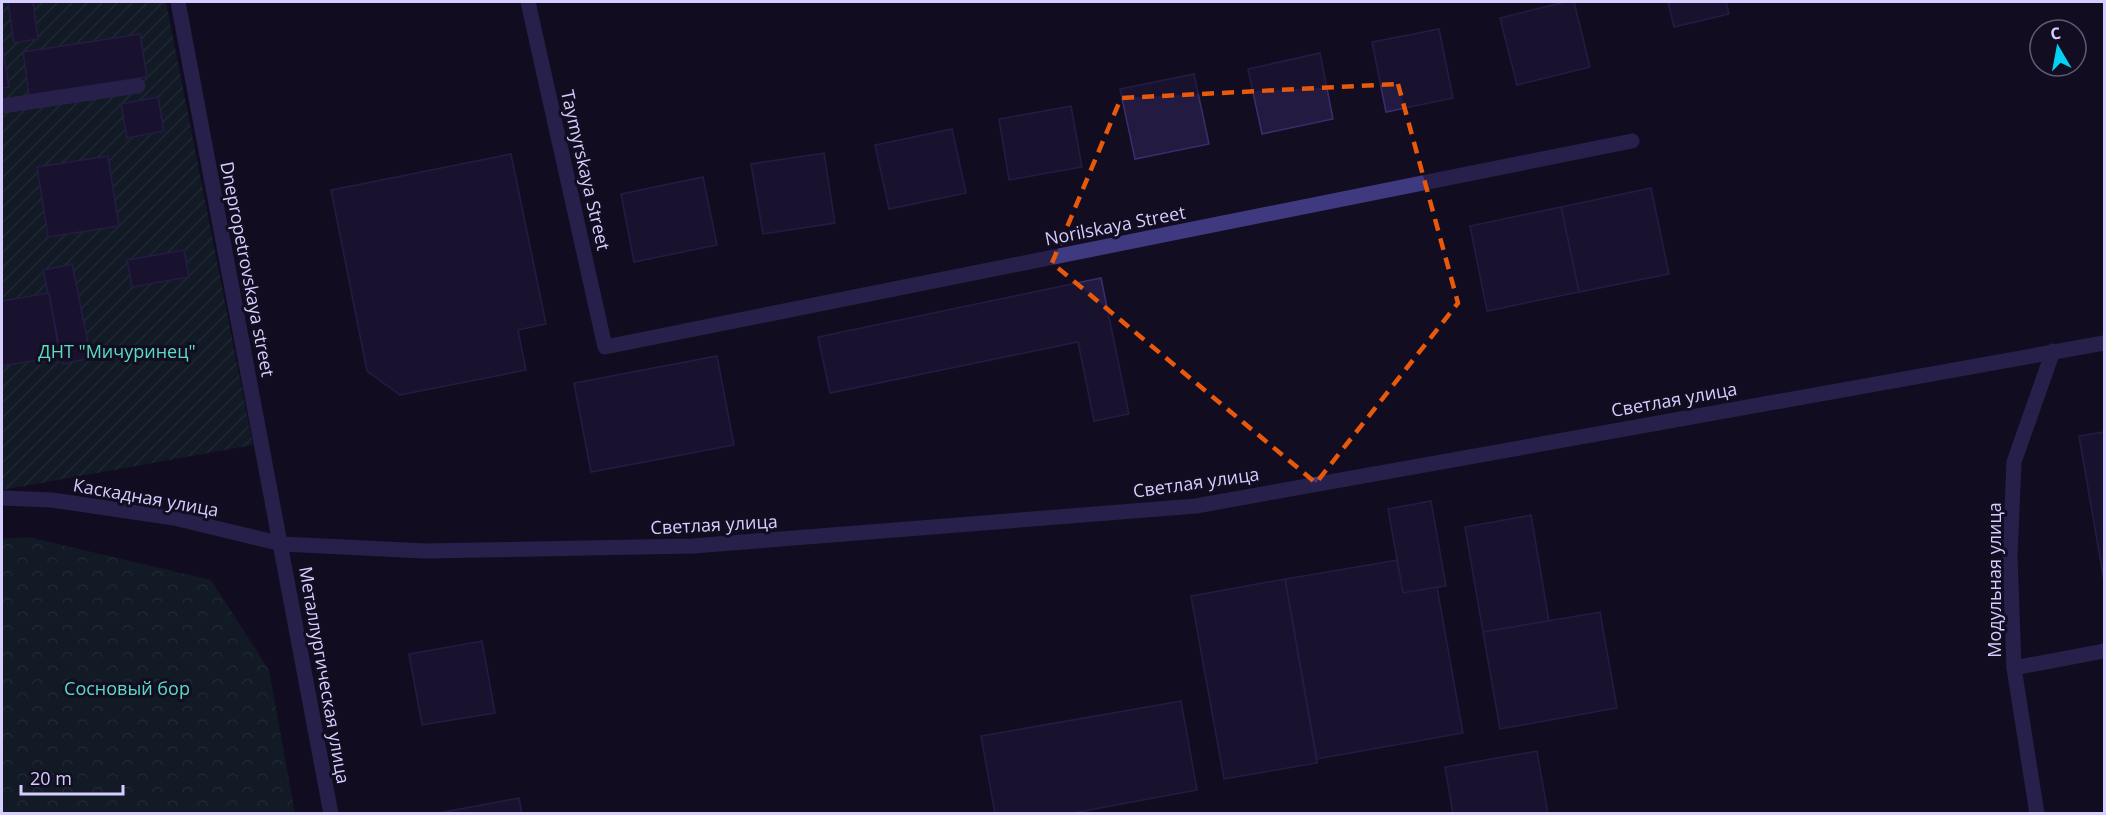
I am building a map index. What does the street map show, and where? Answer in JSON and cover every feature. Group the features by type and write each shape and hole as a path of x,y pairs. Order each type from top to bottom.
{"street":[{"name":"Dnepropetrovskaya street","path":"178,2 282,544"},
{"name":"Taymyrskaya Street","path":"528,2 605,346"},
{"path":"2,106 138,86"},
{"name":"Norilskaya Street","path":"605,346 1632,141"},
{"name":"Светлая улица","path":"282,544 425,551 693,546 1196,506 2104,343"},
{"name":"Модульная улица","path":"2037,813 2014,668 2010,557 2014,462 2053,351"},
{"name":"Каскадная улица","path":"2,498 52,501 174,519 282,544"},
{"name":"Металлургическая улица","path":"282,544 330,813"},
{"path":"2014,668 2104,651"}],"highlighted area":[{"path":"1398,84 1458,303 1316,483 1052,263 1121,98"}],"green space":[{"name":"ДНТ \"Мичуринец\"","path":"2,2 166,2 253,445 2,490"},
{"name":"Сосновый бор","path":"28,537 211,580 269,670 295,813 2,813 2,539"}],"building":[{"path":"8,2 33,2 38,39 14,43"},
{"path":"1565,2 1574,2 1590,67 1517,85 1500,18"},
{"path":"1668,2 1726,2 1729,14 1674,27"},
{"path":"1439,29 1453,98 1386,112 1372,42"},
{"path":"140,34 147,77 29,95 23,52"},
{"path":"2,44 9,87 2,88"},
{"path":"1320,53 1333,119 1262,134 1248,69"},
{"path":"1194,74 1209,144 1135,159 1120,89"},
{"path":"158,97 164,131 127,138 121,104"},
{"path":"1071,106 1082,167 1009,180 999,119"},
{"path":"952,129 966,193 889,209 875,145"},
{"path":"824,153 835,223 763,234 751,164"},
{"path":"511,154 546,324 518,330 526,370 400,395 367,371 331,190"},
{"path":"108,156 119,226 48,237 37,167"},
{"path":"703,177 717,245 634,262 621,194"},
{"path":"1651,188 1669,274 1579,292 1561,207"},
{"path":"1561,207 1579,292 1487,311 1470,226"},
{"path":"184,250 189,277 132,287 127,260"},
{"path":"72,264 91,358 63,364 43,270"},
{"path":"1101,278 1129,414 1094,421 1078,342 830,393 818,337"},
{"path":"49,293 60,356 2,366 2,301"},
{"path":"717,356 734,445 591,472 574,383"},
{"path":"2104,432 2104,581 2079,436"},
{"path":"1431,501 1446,586 1403,593 1388,509"},
{"path":"1531,515 1549,621 1483,632 1465,527"},
{"path":"1397,560 1403,593 1437,587 1463,733 1317,759 1285,579"},
{"path":"1285,579 1317,763 1224,779 1191,596"},
{"path":"1600,612 1617,708 1500,729 1483,632"},
{"path":"482,641 495,713 422,725 409,654"},
{"path":"1181,701 1197,790 1068,814 995,814 981,736"},
{"path":"1537,751 1548,814 1453,814 1445,767"},
{"path":"519,798 522,814 433,814"}]}
